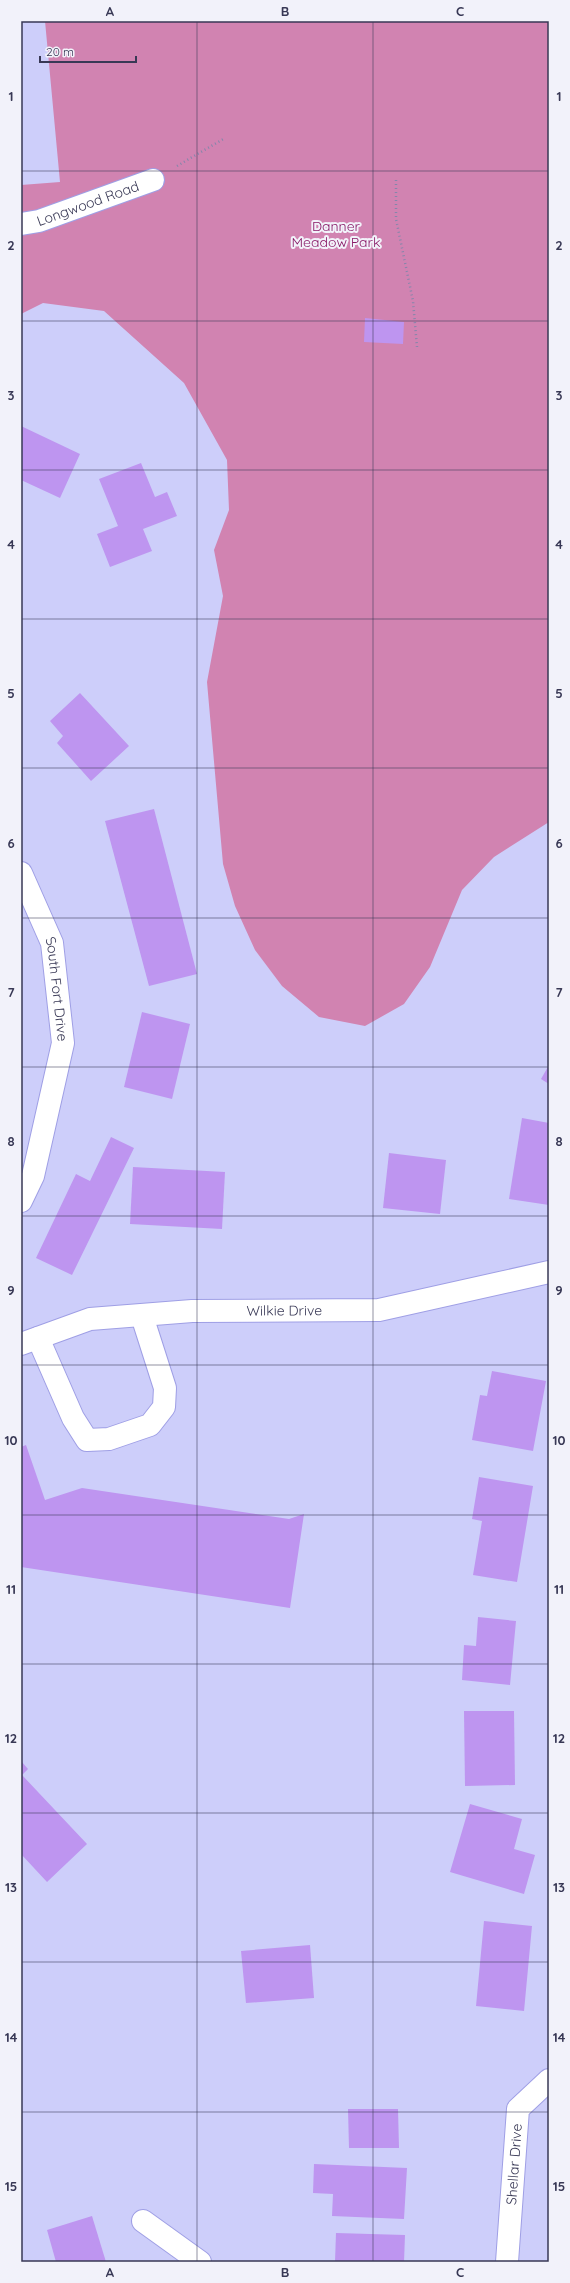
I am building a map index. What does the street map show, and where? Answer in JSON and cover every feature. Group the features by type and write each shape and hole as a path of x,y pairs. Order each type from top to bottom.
{"street":[{"name":"Longwood Road","path":"21,224 39,221 153,180"},
{"name":"South Fort Drive","path":"21,873 52,943 63,1043 33,1176 21,1201"},
{"name":"Wilkie Drive","path":"30,1341 90,1319 142,1316 192,1310 379,1310 549,1272"},
{"path":"30,1341 73,1418 88,1440 109,1439 150,1425 164,1407 165,1388 142,1316"},
{"name":"Shellar Drive","path":"507,2262 518,2109 549,2080"},
{"path":"143,2221 200,2262"}],"path":[{"path":"153,180 225,138"},
{"path":"396,180 396,219 413,301 417,347"}],"green space":[{"name":"Danner Meadow Park","path":"45,21 549,21 549,822 494,857 462,890 430,967 404,1004 365,1026 319,1017 282,986 255,950 235,906 223,864 207,682 223,596 214,550 229,510 227,460 184,383 104,311 43,303 21,314 21,185 60,182"}],"building":[{"path":"365,318 404,322 403,344 364,342"},
{"path":"21,426 80,454 60,498 21,480"},
{"path":"141,463 155,497 167,492 177,516 143,529 152,551 110,567 97,534 118,526 99,479"},
{"path":"80,693 129,746 91,781 57,743 63,736 50,721"},
{"path":"154,809 197,974 149,986 105,821"},
{"path":"142,1012 190,1024 172,1099 124,1087"},
{"path":"549,1065 549,1084 541,1079"},
{"path":"522,1118 549,1123 549,1205 509,1199"},
{"path":"111,1137 134,1148 72,1275 36,1258 76,1174 90,1181"},
{"path":"389,1153 446,1160 440,1214 383,1208"},
{"path":"133,1167 225,1172 222,1229 130,1224"},
{"path":"492,1371 546,1381 533,1451 472,1440 480,1395 487,1396"},
{"path":"26,1445 45,1500 82,1488 289,1519 304,1514 290,1608 21,1567 21,1447"},
{"path":"479,1477 533,1486 517,1582 473,1575 482,1521 472,1519"},
{"path":"478,1617 516,1621 510,1685 462,1680 464,1645 476,1646"},
{"path":"464,1711 514,1711 515,1785 465,1786"},
{"path":"21,1761 28,1769 22,1775 87,1844 47,1882 21,1854"},
{"path":"470,1804 522,1819 514,1849 535,1855 524,1894 450,1872"},
{"path":"484,1921 532,1926 524,2011 476,2006"},
{"path":"310,1945 314,1998 246,2003 241,1951"},
{"path":"348,2109 398,2109 399,2148 349,2148"},
{"path":"314,2164 407,2168 404,2219 332,2216 333,2194 313,2193"},
{"path":"92,2216 106,2262 56,2262 47,2230"},
{"path":"336,2233 405,2235 404,2262 335,2262"}]}
